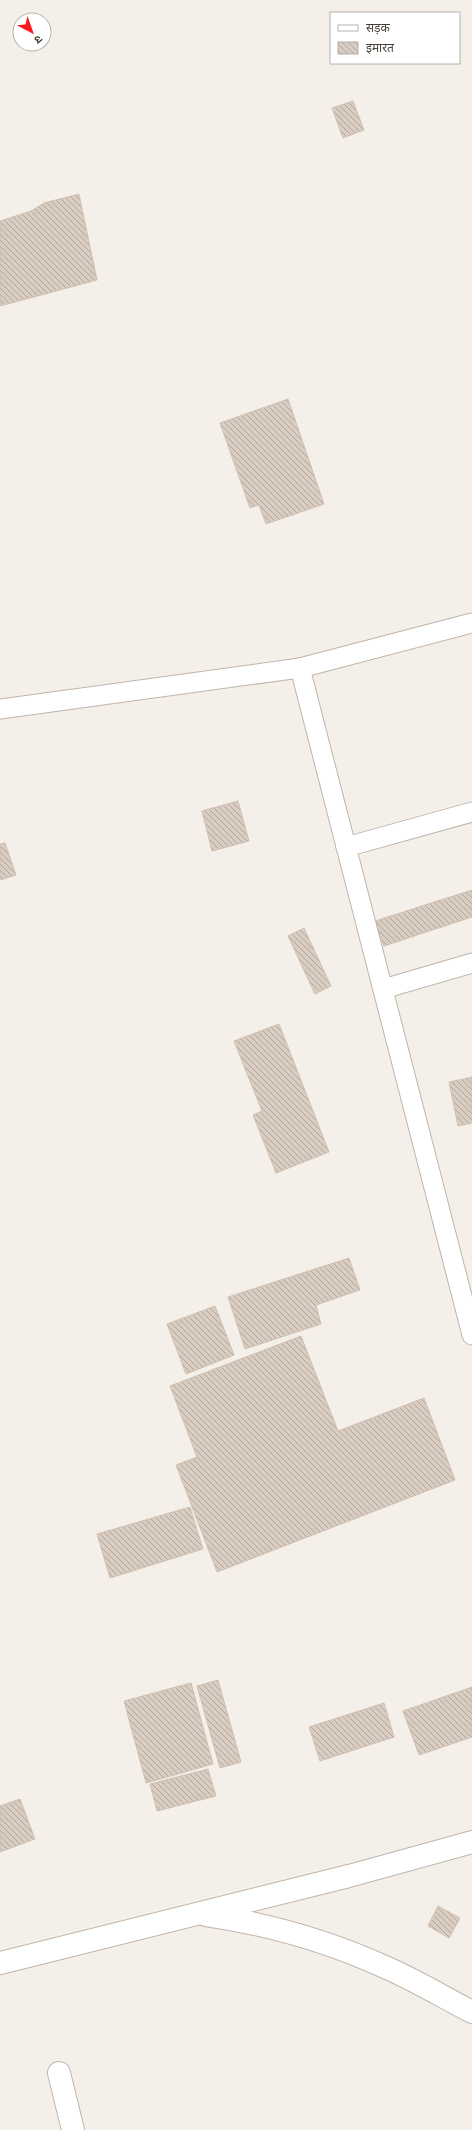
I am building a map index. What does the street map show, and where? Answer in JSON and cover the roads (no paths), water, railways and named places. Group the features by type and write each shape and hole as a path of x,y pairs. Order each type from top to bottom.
{"street":[{"path":"0,1963 349,1876 472,1842"},
{"path":"194,1914 250,1921 322,1942 385,1967 472,2012"},
{"path":"59,2073 73,2130"}],"lane":[{"path":"0,709 300,668 472,623"},
{"path":"300,668 383,989 466,1285 472,1335"},
{"path":"346,847 472,812"},
{"path":"383,989 472,963"}]}
